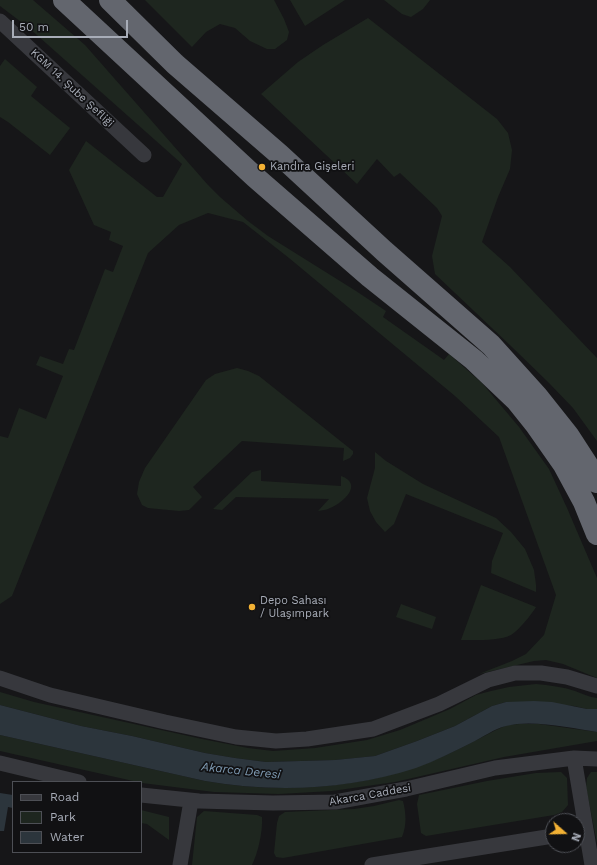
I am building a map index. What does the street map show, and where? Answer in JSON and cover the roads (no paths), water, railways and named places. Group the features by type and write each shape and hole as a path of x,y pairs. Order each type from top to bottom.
{"highway":[{"path":"64,0 256,177 370,277 474,360 516,400 536,425 564,465 584,502 597,534"},
{"path":"110,0 175,64 280,155 384,251 491,345 537,396 568,435 597,482"}],"street":[{"name":"KGM 14. Şube Şefliği","path":"0,21 144,155"},
{"path":"0,678 50,694 165,722 236,737 276,741 308,739 373,729 439,704 488,680 516,673 541,673 567,677 597,686"},
{"path":"574,758 579,813"},
{"name":"Akarca Caddesi","path":"142,795 191,801 273,803 335,802 406,789 495,768 574,758 597,759"},
{"path":"0,763 75,781"},
{"path":"180,865 191,801"},
{"path":"372,865 545,837"},
{"path":"585,843 592,865"}],"water":[{"name":"Akarca Deresi","path":"506,702 552,702 587,709 597,709 597,732 564,726 527,723 516,724 502,727 444,756 416,768 364,781 311,787 258,787 205,781 0,735 0,705 81,726 205,753 235,758 266,762 335,760 375,756 455,726 492,706"},
{"path":"0,793 12,795 12,808 8,807 4,831 0,831"}],"place":[{"name":"Kandıra Gişeleri","path":"262,167"},
{"name":"Depo Sahası / Ulaşımpark","path":"252,607"}]}
